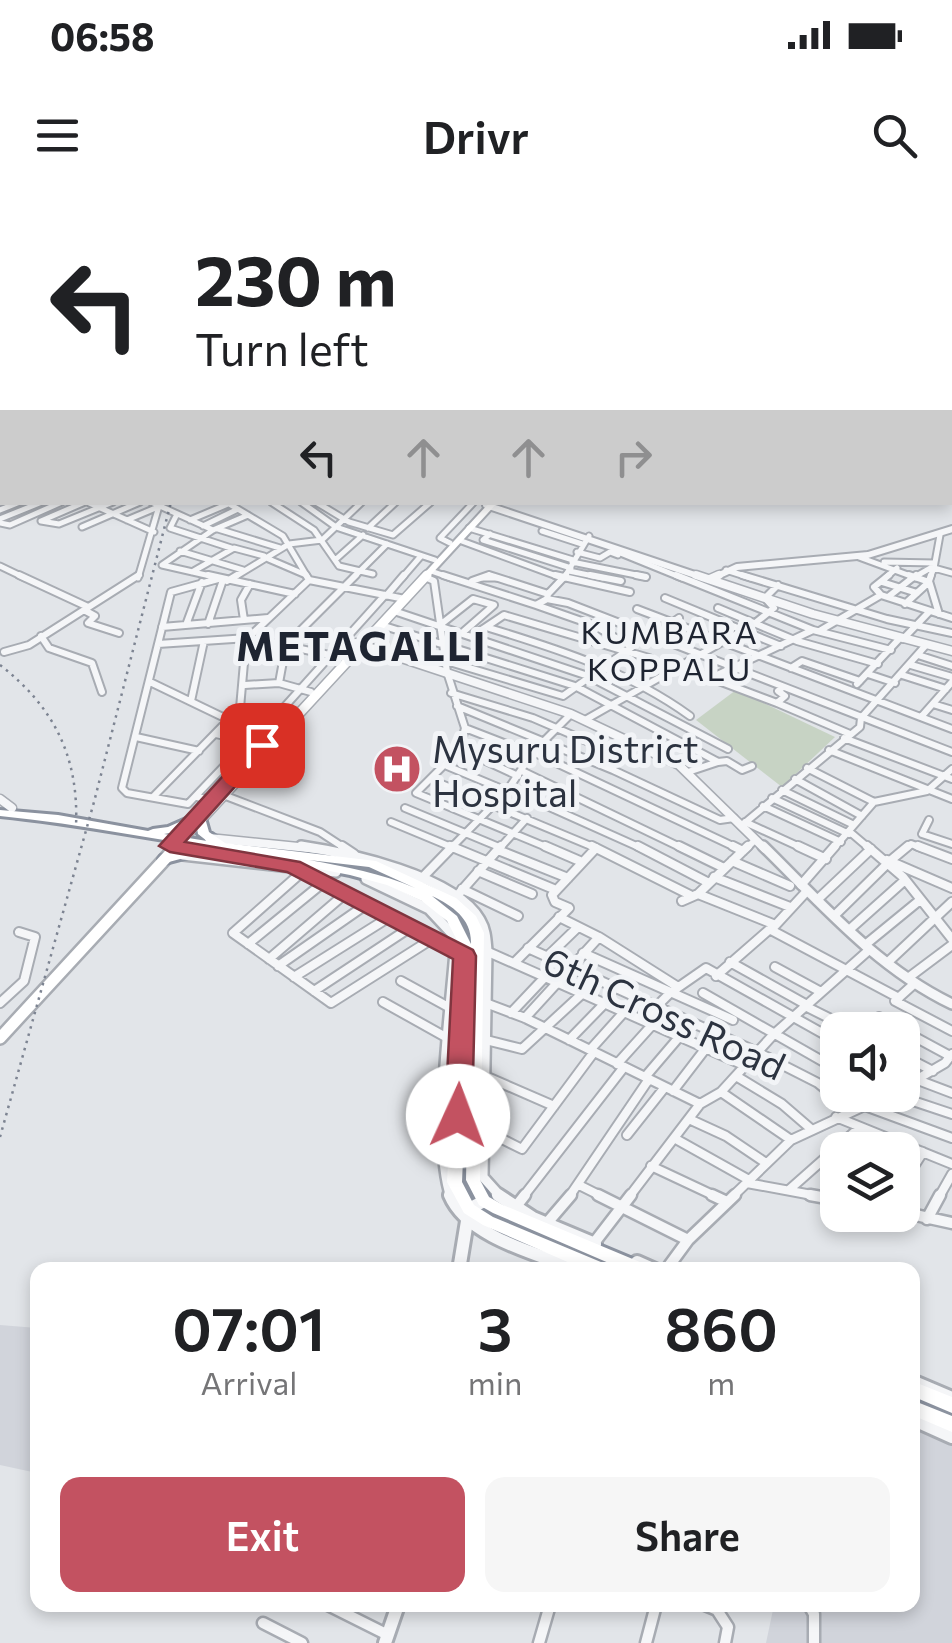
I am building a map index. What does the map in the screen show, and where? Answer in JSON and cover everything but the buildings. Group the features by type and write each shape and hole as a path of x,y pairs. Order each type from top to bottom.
{"highway":[{"path":"3,810 112,827 170,851 225,846 372,864 452,901 472,919 471,975 453,1041 454,1182 468,1215 583,1262"},
{"path":"144,838 198,819 209,838 225,846"},
{"path":"144,838 161,850 365,872 441,908 458,923 472,953"},
{"path":"471,975 482,1002 473,1180 484,1200 623,1262"},
{"path":"920,1391 952,1402"},
{"path":"920,1410 952,1424"}],"main road":[{"path":"360,644 469,528 485,505"},
{"path":"2,1031 428,574 485,505"},
{"path":"218,796 253,743 306,690 346,658"}],"street":[{"path":"3,524 37,505"},
{"path":"3,524 54,505"},
{"path":"82,505 39,522 55,525 106,505"},
{"path":"91,505 154,532"},
{"path":"82,526 133,505"},
{"path":"127,520 156,505"},
{"path":"156,505 203,526 280,548"},
{"path":"4,652 29,645 138,578 154,532 156,505"},
{"path":"190,520 224,505"},
{"path":"232,505 272,528 289,544 307,578"},
{"path":"276,505 297,516 343,568 373,574"},
{"path":"307,505 363,535 435,560"},
{"path":"319,505 340,523 386,534 398,533 428,505"},
{"path":"253,743 188,804 127,793 122,788 171,592 222,580 289,544 322,540 357,505"},
{"path":"368,528 393,505"},
{"path":"489,505 765,598 952,651"},
{"path":"203,526 238,509"},
{"path":"176,514 170,528 264,556 307,578 402,598"},
{"path":"248,515 164,563 191,573 295,594"},
{"path":"469,528 490,534 483,540 630,592"},
{"path":"711,578 726,570 859,557 952,530"},
{"path":"542,531 586,539 816,630 891,650"},
{"path":"334,560 363,535"},
{"path":"887,619 929,582 940,535"},
{"path":"536,605 570,568 586,539"},
{"path":"454,542 621,580"},
{"path":"279,683 286,645 388,544"},
{"path":"191,573 231,548"},
{"path":"179,551 243,570"},
{"path":"577,552 600,558 612,552 636,559"},
{"path":"245,684 279,683 306,690 332,655 421,556"},
{"path":"859,557 929,582"},
{"path":"711,578 729,566 799,562"},
{"path":"884,562 935,566 952,573"},
{"path":"902,563 874,587 884,596 952,618"},
{"path":"0,566 86,608 95,616 88,623 119,633"},
{"path":"713,677 840,621 856,608 901,588 935,566"},
{"path":"570,568 646,577"},
{"path":"726,570 952,636"},
{"path":"428,574 472,581 592,625 632,647 563,696 446,661"},
{"path":"428,574 434,581 446,672 465,728 460,749 448,766 416,793 582,862"},
{"path":"472,581 488,574 952,752"},
{"path":"153,797 242,704 248,638 307,578"},
{"path":"208,624 222,580"},
{"path":"186,626 202,582"},
{"path":"882,582 917,593"},
{"path":"929,582 939,614"},
{"path":"244,620 241,600 250,584"},
{"path":"765,598 778,585"},
{"path":"439,625 476,598 494,606 462,633"},
{"path":"665,598 781,646"},
{"path":"705,616 735,598"},
{"path":"585,720 725,644 768,612 774,604 765,598"},
{"path":"436,608 460,609"},
{"path":"718,608 796,641 878,664"},
{"path":"637,609 952,729"},
{"path":"394,611 588,676 728,748"},
{"path":"851,691 929,612"},
{"path":"472,636 504,615 713,677 765,703 777,703 949,778"},
{"path":"162,628 268,618"},
{"path":"653,636 675,621"},
{"path":"381,624 576,686 718,762"},
{"path":"486,626 648,685 690,716"},
{"path":"41,636 50,648 92,664 102,692"},
{"path":"158,644 248,638 346,658"},
{"path":"191,701 204,641"},
{"path":"360,644 571,714 688,772 799,887 867,947 911,981 952,1004"},
{"path":"740,822 860,728 860,718 879,702 926,644"},
{"path":"918,655 952,666"},
{"path":"791,668 802,661 860,681"},
{"path":"911,665 950,684"},
{"path":"868,674 895,683"},
{"path":"902,675 950,684"},
{"path":"150,682 229,720"},
{"path":"920,717 950,684"},
{"path":"777,703 785,696 778,691 783,686"},
{"path":"452,693 556,727 633,761"},
{"path":"934,704 952,710"},
{"path":"456,706 544,740 720,820 740,822 826,859"},
{"path":"421,879 508,790 533,753 571,714"},
{"path":"465,728 533,753 743,851"},
{"path":"216,734 253,743"},
{"path":"136,736 198,751"},
{"path":"460,749 724,868"},
{"path":"828,750 952,798"},
{"path":"688,772 727,761 742,770 752,766"},
{"path":"448,766 606,830 711,880 790,907"},
{"path":"807,768 874,802"},
{"path":"716,976 790,907 799,887 874,802 928,791 949,778 952,769"},
{"path":"794,779 862,816"},
{"path":"432,780 596,848 690,897 772,926 899,998"},
{"path":"782,790 851,830 887,861 951,938 896,1002 952,1031"},
{"path":"197,797 218,796 320,832 354,854 518,916"},
{"path":"772,798 851,830"},
{"path":"763,806 841,842"},
{"path":"405,808 568,878"},
{"path":"458,893 527,818"},
{"path":"928,820 922,834 952,844"},
{"path":"391,822 556,890"},
{"path":"209,838 354,854"},
{"path":"690,897 755,840"},
{"path":"834,916 887,861 910,844 952,858"},
{"path":"516,961 569,908 552,899 556,890 596,848"},
{"path":"816,900 872,849"},
{"path":"170,851 340,872 393,890 448,922 456,938 472,953 482,1002 486,1040 483,1177 492,1191 514,1209 637,1262"},
{"path":"732,861 799,887"},
{"path":"887,861 952,888"},
{"path":"275,862 324,882 432,940 516,961 746,1066"},
{"path":"297,869 233,934 331,1003 432,940"},
{"path":"478,872 532,894"},
{"path":"849,930 905,880"},
{"path":"248,944 324,882"},
{"path":"269,959 346,893"},
{"path":"453,1041 452,1009 483,925 458,893"},
{"path":"594,1243 700,1104 721,1092 774,1035 920,900"},
{"path":"887,963 952,902"},
{"path":"278,966 367,904"},
{"path":"294,977 390,916"},
{"path":"559,917 599,937 674,990"},
{"path":"548,956 578,927"},
{"path":"314,991 411,928"},
{"path":"0,1003 24,981 35,946 35,937 19,932"},
{"path":"525,1018 599,937"},
{"name":"6th Cross Road","path":"528,948 820,1085"},
{"path":"584,953 674,990 733,1020"},
{"path":"730,962 820,1013"},
{"path":"775,967 821,992"},
{"path":"514,1209 621,1066 657,1006 706,968 820,1033"},
{"path":"511,1013 547,975"},
{"path":"401,981 452,1009"},
{"path":"486,1040 522,1049 584,992"},
{"path":"704,993 820,1060"},
{"path":"383,1002 453,1041"},
{"path":"482,1002 525,1018 700,1104"},
{"path":"570,1040 606,1002"},
{"path":"482,1129 522,1149 592,1051 626,1011"},
{"path":"547,1223 579,1185 680,1036"},
{"path":"920,1039 951,1055 920,1079"},
{"path":"627,1136 706,1048"},
{"path":"920,1063 934,1070"},
{"path":"485,1076 554,1106"},
{"path":"736,1076 782,1104 812,1129"},
{"path":"920,1082 952,1093"},
{"path":"721,1092 792,1140"},
{"path":"920,1104 952,1114"},
{"path":"672,1262 688,1240 792,1140 845,1112"},
{"path":"881,1112 952,1138"},
{"path":"836,1116 869,1132"},
{"path":"689,1119 726,1136 766,1163"},
{"path":"790,1189 859,1128"},
{"path":"674,1138 748,1182 820,1196"},
{"path":"920,1151 952,1164"},
{"path":"920,1157 923,1152"},
{"path":"651,1166 728,1202"},
{"path":"928,1218 952,1174"},
{"path":"579,1185 688,1240"},
{"path":"461,1262 468,1215 484,1200"},
{"path":"468,1215 562,1262"},
{"path":"920,1216 952,1223"},
{"path":"920,1384 952,1402"},
{"path":"920,1423 952,1437"},
{"path":"340,1612 386,1639 396,1612"},
{"path":"539,1643 548,1612"},
{"path":"646,1643 654,1612"},
{"path":"718,1612 728,1627 725,1643"},
{"path":"813,1612 814,1643"},
{"path":"263,1623 302,1643"}],"shaded area":[{"path":"0,1325 30,1327 30,1471 0,1465"},
{"path":"920,1428 952,1444 952,1643 766,1643 773,1612 920,1612"}],"green space":[{"path":"736,690 835,737 782,787 696,720"}],"railway":[{"path":"0,1137 94,802 170,505"},
{"path":"0,665 35,698 59,735 73,778 76,826"}],"place":[{"name":"Mysuru District Hospital","path":"397,769"}],"district":[{"name":"METAGALLI","path":"362,644"},
{"name":"KUMBARA KOPPALU","path":"670,650"}],"route":[{"path":"262,745 170,846 293,867 465,956 458,1116"}]}
